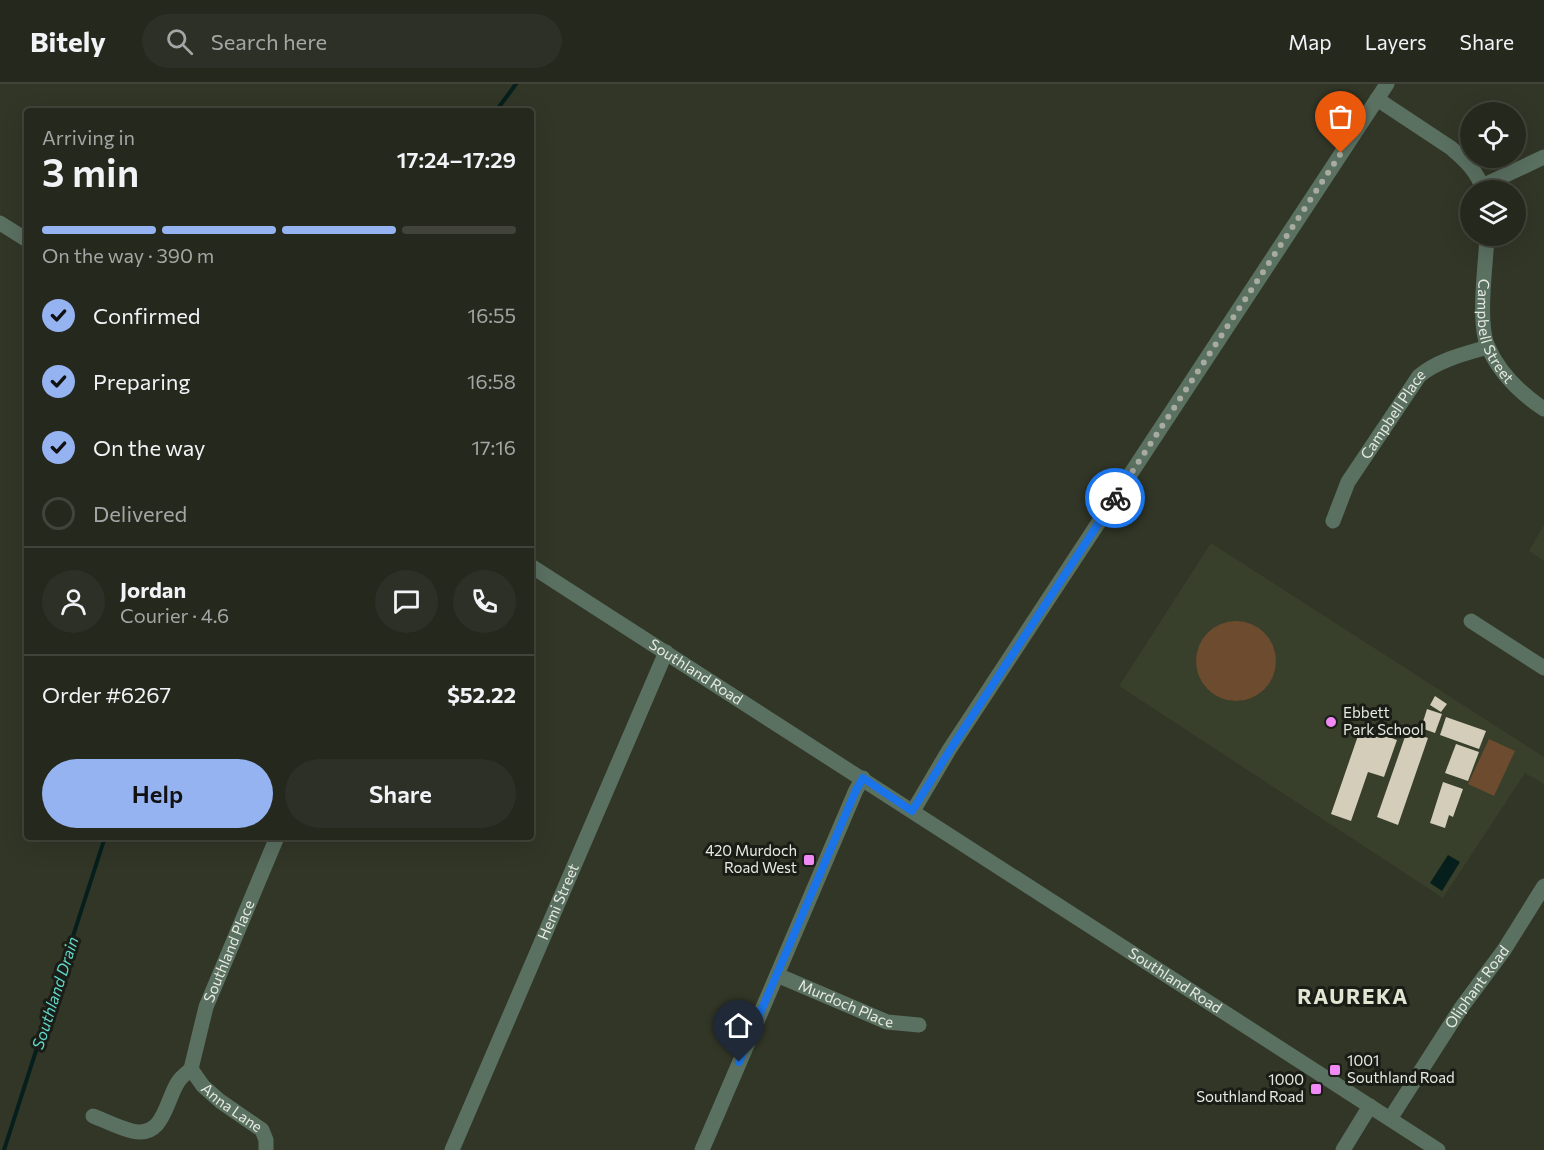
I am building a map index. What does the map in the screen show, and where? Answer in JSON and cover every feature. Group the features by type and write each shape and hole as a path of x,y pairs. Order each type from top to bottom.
{"street":[{"path":"912,811 956,740 1387,84"},
{"path":"1377,99 1451,148 1470,166 1478,180"},
{"path":"1498,180 1544,157"},
{"path":"0,223 24,238"},
{"name":"Campbell Street","path":"1487,246 1484,331 1488,347 1511,383 1544,409"},
{"name":"Campbell Place","path":"1333,521 1348,482 1419,376 1440,362 1488,347"},
{"name":"Southland Road","path":"534,568 1438,1150"},
{"path":"1471,621 1544,668"},
{"name":"Hemi Street","path":"452,1150 666,652"},
{"path":"702,1150 863,778"},
{"name":"Southland Place","path":"191,1069 206,1007 276,840"},
{"name":"Oliphant Road","path":"1390,1119 1461,1008 1504,950 1544,886"},
{"name":"Murdoch Place","path":"777,975 887,1022 919,1025"},
{"path":"93,1116 134,1132 146,1131 155,1127 162,1119 178,1082 191,1069"},
{"name":"Anna Lane","path":"191,1069 220,1101 262,1130 266,1140 266,1150"},
{"path":"1343,1150 1370,1106"}],"shaded area":[{"path":"1544,525 1544,561 1529,551"},
{"name":"Ebbett Park School","path":"1211,543 1544,757 1544,784 1525,773 1443,898 1119,686"},
{"path":"1236,621 1251,624 1264,633 1273,646 1276,661 1273,676 1264,689 1251,698 1236,701 1221,698 1208,689 1199,676 1196,661 1199,646 1208,633 1221,624"},
{"path":"1489,739 1515,751 1494,796 1468,784"}],"water":[{"path":"1448,855 1460,862 1442,891 1430,883"}],"building":[{"path":"1435,696 1447,704 1441,712 1430,705"},
{"path":"1427,709 1442,714 1435,733 1421,728"},
{"path":"1446,717 1486,731 1479,749 1440,735"},
{"path":"1361,727 1397,740 1384,777 1368,772 1351,821 1331,814"},
{"path":"1407,731 1428,738 1398,825 1377,817"},
{"path":"1456,744 1479,752 1468,781 1445,773"},
{"path":"1443,782 1463,789 1453,817 1449,815 1445,828 1430,823"}],"waterway":[{"name":"Southland Drain","path":"498,108 516,84"},
{"name":"Southland Drain","path":"4,1150 104,840"}],"way so far":[{"path":"1115,498 1341,153"}],"place":[{"name":"Ebbett Park School","path":"1331,722"},
{"name":"420 Murdoch Road West","path":"809,860"},
{"name":"1001 Southland Road","path":"1335,1070"},
{"name":"1000 Southland Road","path":"1316,1089"}],"district":[{"name":"RAUREKA","path":"1353,997"}],"route":[{"path":"739,1062 863,778 912,811 1115,498"}]}
